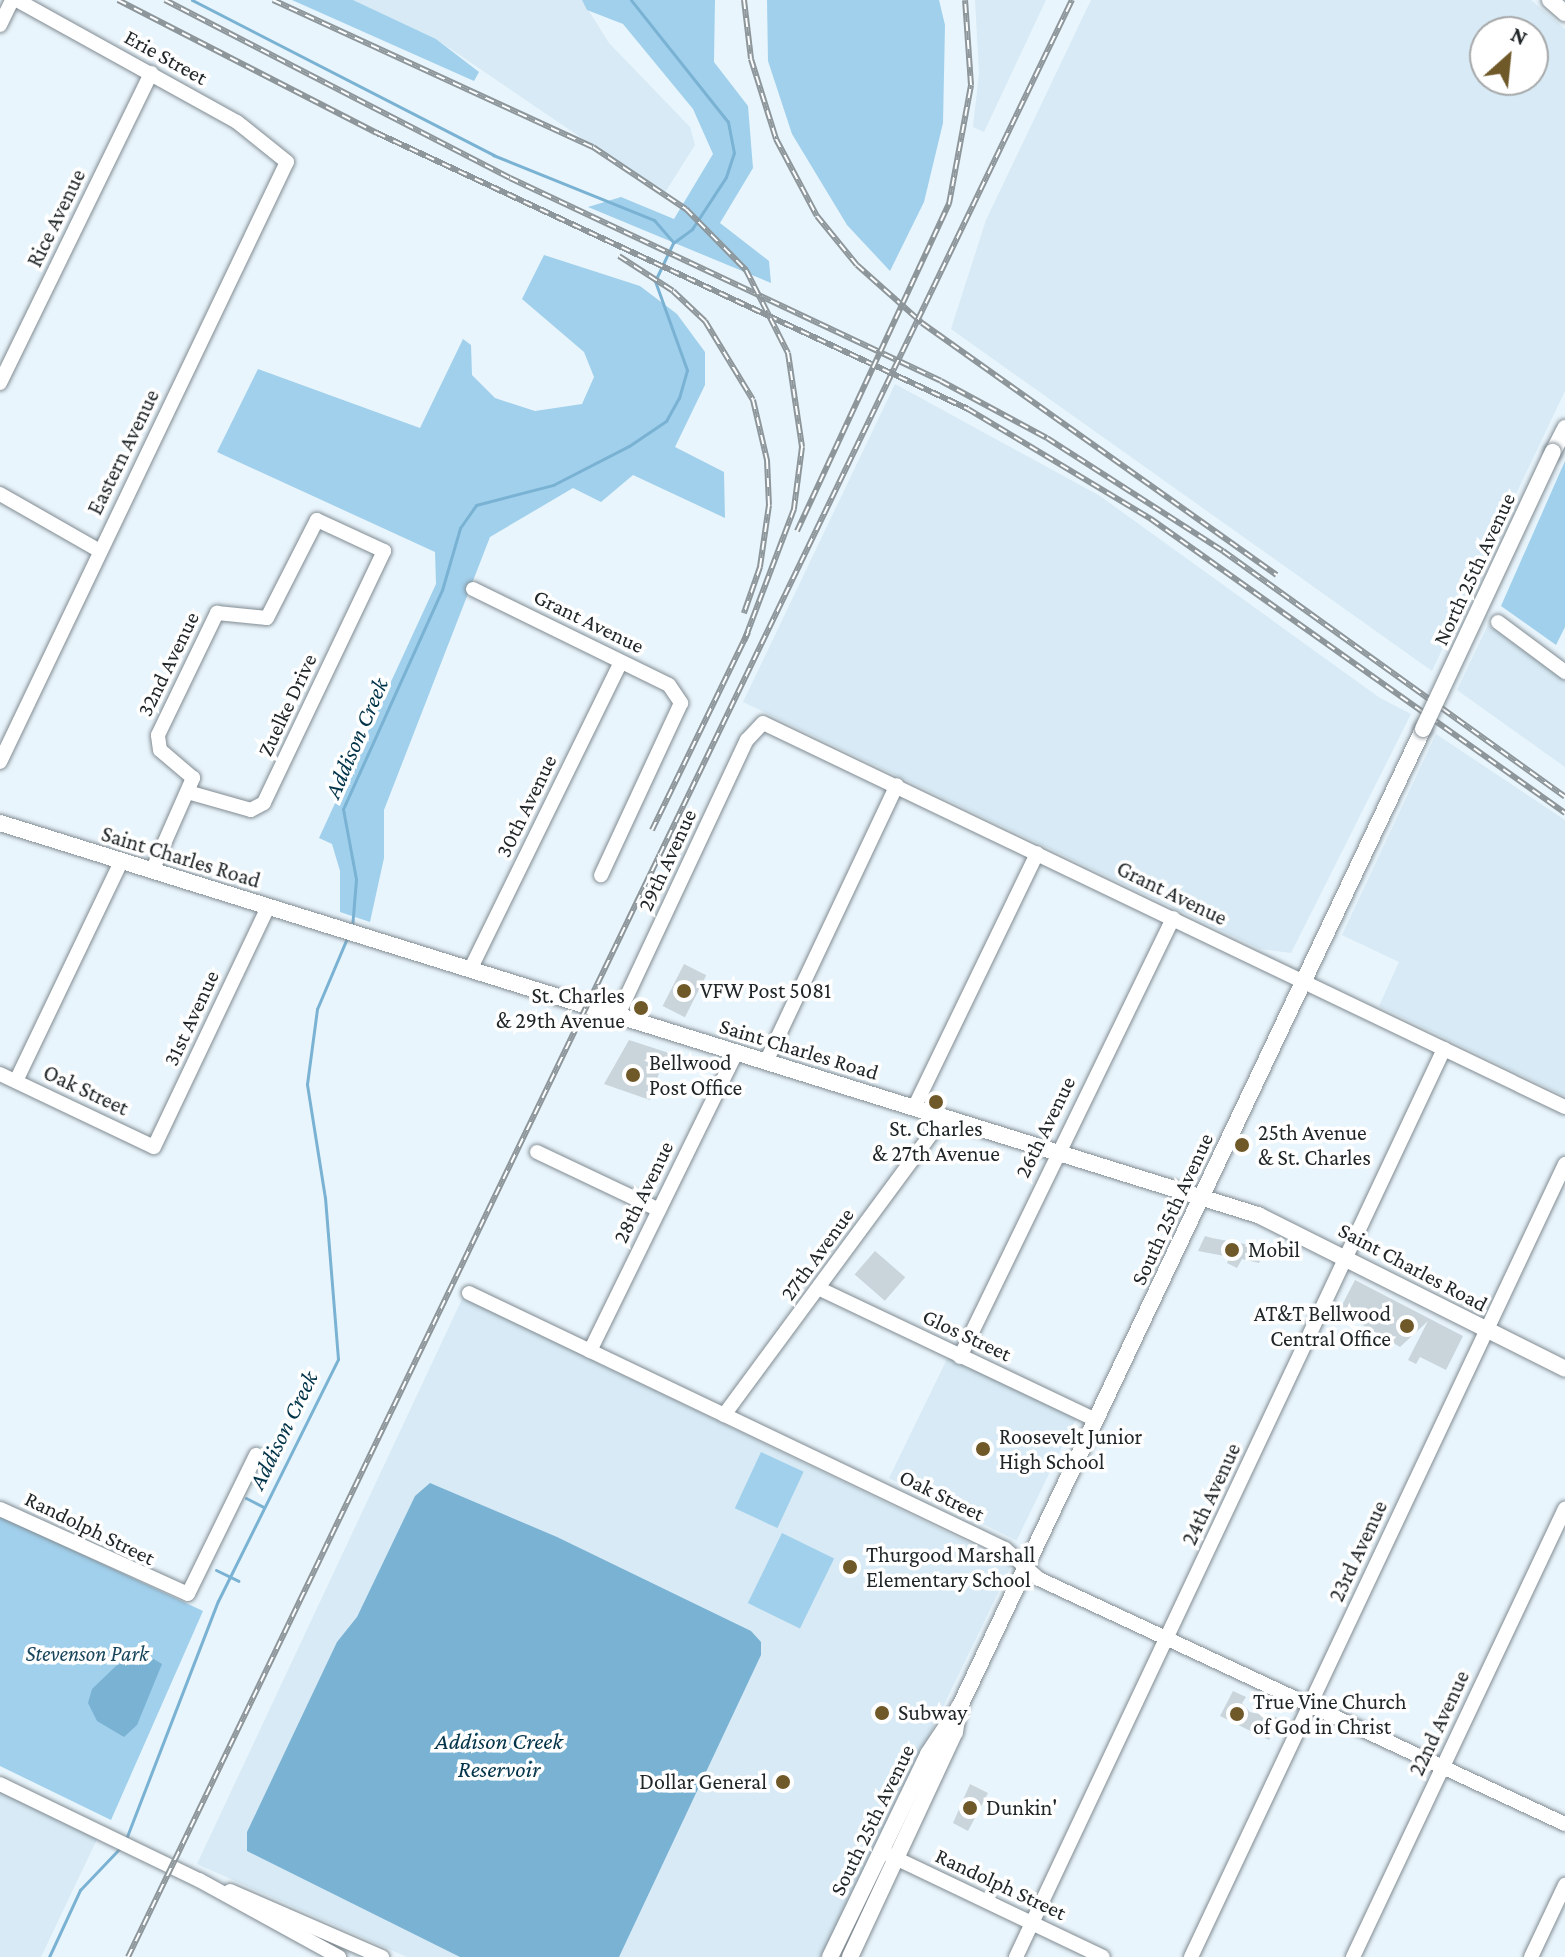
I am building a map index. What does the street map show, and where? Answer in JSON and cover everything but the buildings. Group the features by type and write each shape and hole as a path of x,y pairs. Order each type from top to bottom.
{"main road":[{"path":"1550,0 1565,13"},
{"name":"North 25th Avenue","path":"1423,729 1565,428"},
{"name":"South 25th Avenue","path":"853,1951 888,1855 944,1724 960,1706 1423,729"},
{"name":"Saint Charles Road","path":"0,823 617,1017 1057,1151 1291,1228 1565,1369"},
{"name":"South 25th Avenue","path":"830,1957 888,1855"},
{"path":"840,1937 853,1951"}],"street":[{"path":"0,25 14,0"},
{"name":"Erie Street","path":"14,0 237,122 287,162"},
{"name":"Rice Avenue","path":"0,383 151,73"},
{"name":"Eastern Avenue","path":"0,762 287,162"},
{"path":"0,494 100,551"},
{"name":"Zuelke Drive","path":"188,792 244,809 264,803 384,551 317,520"},
{"name":"32nd Avenue","path":"188,792 192,774 160,750 158,735 213,618 227,610 257,621 267,618 317,520"},
{"name":"Grant Avenue","path":"473,589 669,685 681,703 601,875"},
{"path":"1498,622 1565,672"},
{"name":"30th Avenue","path":"470,970 621,662"},
{"name":"Grant Avenue","path":"758,723 897,785 1565,1107"},
{"name":"29th Avenue","path":"617,1017 758,723"},
{"path":"766,1062 897,785"},
{"path":"152,871 188,792"},
{"path":"914,1108 1037,853"},
{"path":"16,1081 121,862"},
{"name":"31st Avenue","path":"154,1147 268,907"},
{"name":"26th Avenue","path":"960,1357 1057,1151 1173,918"},
{"name":"24th Avenue","path":"1016,1957 1444,1049"},
{"name":"28th Avenue","path":"590,1351 736,1053"},
{"name":"Oak Street","path":"0,1074 154,1147"},
{"name":"27th Avenue","path":"724,1415 944,1117"},
{"path":"537,1152 659,1210"},
{"name":"23rd Avenue","path":"1191,1957 1565,1164"},
{"name":"Glos Street","path":"820,1289 1096,1420"},
{"name":"Oak Street","path":"469,1293 1005,1549 1026,1567 1167,1638 1565,1824"},
{"name":"Randolph Street","path":"0,1509 179,1594 193,1589 256,1455"},
{"name":"22nd Avenue","path":"1353,1957 1565,1509"},
{"path":"0,1784 199,1880 339,1957"},
{"name":"Randolph Street","path":"888,1855 1103,1957"},
{"path":"199,1880 360,1952 382,1957"},
{"path":"1531,1957 1565,1885"}],"shaded area":[{"path":"353,0 582,0 609,43 690,127 695,145 664,194 436,39"},
{"path":"975,0 1046,0 984,132 973,127 979,73"},
{"path":"1091,0 1531,0 1565,29 1565,391 1432,671 951,329 986,220"},
{"path":"895,384 1100,496 1380,698 1411,714 1291,953 1260,949 743,702"},
{"path":"1488,625 1565,680 1565,767 1457,690"},
{"path":"1436,734 1565,820 1565,1096 1379,1006 1399,962 1342,935"},
{"path":"463,1297 1012,1564 822,1957 407,1957 197,1864"},
{"name":"Roosevelt Junior High School","path":"949,1355 1077,1417 1017,1540 889,1478"},
{"path":"0,1787 99,1835 41,1957 0,1957"}],"green space":[{"path":"292,0 353,0 436,39 479,72 474,81"},
{"path":"582,0 715,0 714,62 748,106 753,168 720,223 769,261 771,283 588,207 621,197 674,219 713,154 693,109 623,24 587,10"},
{"path":"767,0 939,0 945,25 943,123 924,202 890,271 847,225 792,134 768,61"},
{"path":"544,255 640,286 677,314 705,352 705,385 675,447 724,472 725,518 633,475 601,502 573,488 490,537 384,810 384,858 370,922 340,912 340,871 332,844 319,838 436,584 435,552 217,452 258,369 420,428 463,339 471,345 472,375 495,398 535,411 582,404 594,377 584,352 522,299"},
{"path":"1565,461 1565,627 1556,645 1501,606"},
{"path":"761,1452 804,1472 777,1528 735,1508"},
{"name":"Stevenson Park","path":"0,1516 203,1611 111,1820 0,1766"},
{"path":"782,1533 834,1558 800,1629 748,1603"}],"water":[{"name":"Addison Creek Reservoir","path":"430,1483 557,1537 751,1631 761,1642 761,1655 619,1957 460,1957 247,1851 247,1832 337,1642 357,1617 415,1496"},
{"path":"147,1655 162,1664 137,1725 124,1737 97,1721 88,1703 92,1689 117,1665"}],"waterway":[{"path":"192,0 493,155 654,220 672,241"},
{"name":"Addison Creek","path":"352,928 356,879 343,809 442,590 460,528 476,505 553,485 629,446 666,421 679,398 687,370 655,281 673,243 692,229 726,177 734,153 728,122 631,0"},
{"name":"Addison Creek","path":"126,1839 218,1601 338,1359 325,1198 307,1084 317,1009 347,938"},
{"path":"246,1498 264,1507"},
{"name":"Addison Creek","path":"216,1570 239,1581"},
{"name":"Addison Creek","path":"49,1957 80,1890 119,1849"}],"railway":[{"path":"118,0 377,133 968,409 1151,519 1565,813"},
{"path":"165,0 510,178 941,381 1047,438 1223,551 1565,797"},
{"path":"273,0 593,147 686,209 746,270 788,353 802,447 794,509 744,641"},
{"path":"744,0 751,59 776,139 817,216 857,265 922,323 1276,575"},
{"path":"797,531 949,204 971,85 965,0"},
{"path":"128,1957 1072,0"},
{"path":"619,256 673,291 705,321 753,400 767,460 769,505 760,567 744,613"},
{"path":"652,830 748,632"}],"place":[{"name":"VFW Post 5081","path":"684,991"},
{"name":"St. Charles & 29th Avenue","path":"641,1008"},
{"name":"Bellwood Post Office","path":"633,1075"},
{"name":"St. Charles & 27th Avenue","path":"936,1102"},
{"name":"25th Avenue & St. Charles","path":"1242,1145"},
{"name":"Mobil","path":"1232,1250"},
{"name":"AT&T Bellwood Central Office","path":"1407,1326"},
{"name":"Roosevelt Junior High School","path":"983,1449"},
{"name":"Thurgood Marshall Elementary School","path":"850,1567"},
{"name":"Subway","path":"882,1713"},
{"name":"True Vine Church of God in Christ","path":"1237,1714"},
{"name":"Dollar General","path":"783,1782"},
{"name":"Dunkin'","path":"970,1808"}]}
